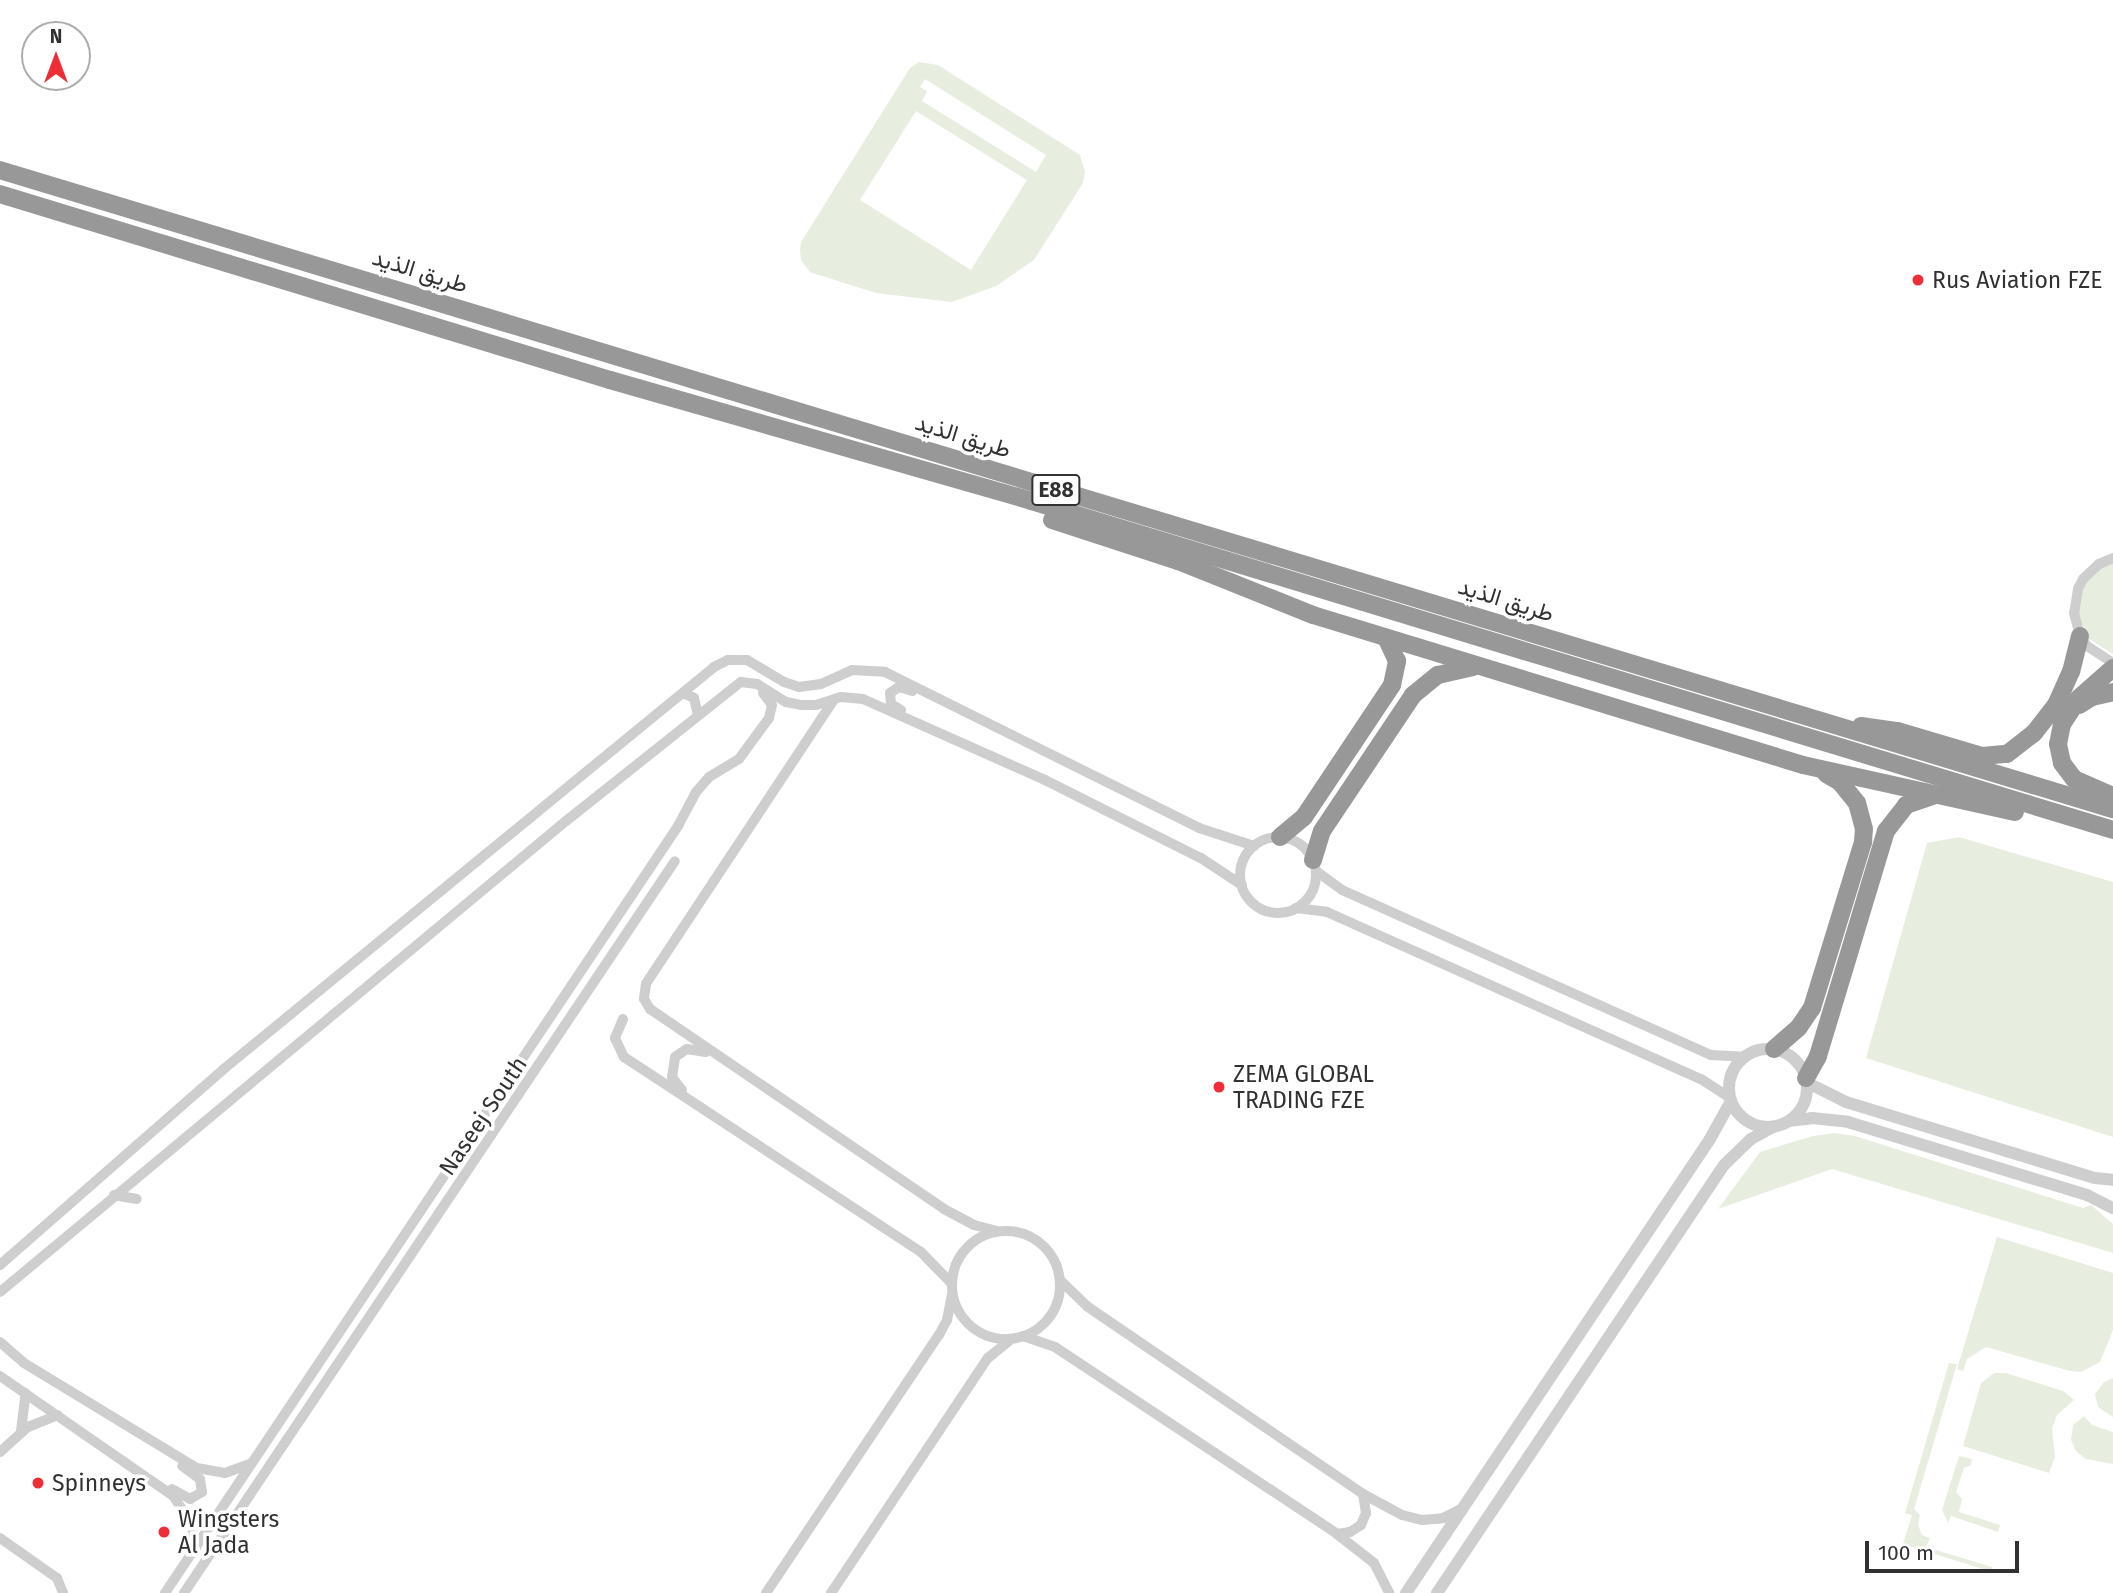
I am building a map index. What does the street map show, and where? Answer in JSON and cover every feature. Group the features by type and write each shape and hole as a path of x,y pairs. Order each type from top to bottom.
{"highway":[{"name":"طريق الذيد","path":"0,170 2113,809"},
{"name":"طريق الذيد","path":"0,194 610,380 1031,501 2113,830"},
{"path":"1031,501 1052,520 1178,561 1290,608 1829,775 1850,792 1862,816 1863,842 1816,997 1799,1027 1774,1049"},
{"path":"1843,728 1884,727 1982,756 2007,754 2034,733 2056,705 2071,672 2080,636"},
{"path":"1280,837 1304,817 1392,685 1397,661 1386,637"},
{"path":"1314,865 1322,831 1413,695 1438,675 1479,666"},
{"path":"2113,666 2090,686 2070,711 2059,734 2062,764 2074,779 2082,785 2113,796"},
{"path":"2070,711 2092,697 2113,692"},
{"path":"1803,765 2023,814 2054,812"},
{"path":"1806,1080 1816,1063 1891,821 1916,800 1942,796"}],"street":[{"path":"2113,558 2090,570 2078,589 2074,613 2080,636 2096,655 2113,666"},
{"path":"0,1265 207,1084 714,667 739,658 778,678 806,687 852,670 878,670 1199,828 1254,846"},
{"path":"0,1292 717,699 737,684 746,681 757,684 786,702 801,705 836,698 863,699 1045,780 1201,858 1242,885 1252,902 1266,910 1281,912 1296,908 1327,912 1701,1079 1730,1099 1739,1114 1751,1124 1773,1127"},
{"path":"923,726 912,715 893,706 890,693 901,687 939,698"},
{"name":"Naseej South","path":"165,1593 678,826 695,792 709,778 739,759 772,712 769,699 753,688 741,688 717,699"},
{"path":"683,693 694,698 698,715"},
{"path":"831,1593 988,1358 1000,1346 1049,1319 1058,1300 1060,1280 1052,1256 1036,1239 1015,1231 996,1231 953,1215 650,1009 645,1003 643,991 824,712 836,698"},
{"path":"1242,885 1242,863 1254,846 1280,837 1296,842 1314,865 1342,890 1711,1055 1744,1057"},
{"path":"184,1593 675,861"},
{"path":"1296,908 1309,896 1314,865"},
{"path":"623,1019 615,1038 621,1054 921,1252 952,1289 962,1316 980,1332 991,1337 1019,1337 1055,1347 1337,1534 1374,1563 1389,1593"},
{"path":"699,1107 674,1082 671,1067 675,1057 683,1051 698,1049 732,1064"},
{"path":"1406,1593 1710,1139 1730,1099 1730,1075 1744,1057 1758,1050 1774,1049 1791,1057 1806,1080 1846,1102 2095,1178 2113,1180"},
{"path":"1789,1121 1801,1108 1806,1080"},
{"path":"1437,1593 1724,1165 1751,1139 1789,1121 1825,1118 1848,1122 2087,1195 2113,1208"},
{"path":"114,1195 137,1199"},
{"path":"766,1593 939,1335 947,1320 956,1262 968,1245 996,1231"},
{"path":"1060,1280 1088,1307 1363,1494 1402,1515 1422,1520 1443,1518 1462,1509"},
{"path":"0,1342 24,1363 197,1468 211,1472 233,1471 254,1462"},
{"path":"0,1376 156,1482 190,1499 200,1496 203,1489 200,1479 173,1459 164,1448"},
{"path":"21,1431 26,1393"},
{"path":"0,1452 21,1431 58,1415"},
{"path":"156,1482 183,1507 192,1527 196,1547"},
{"path":"1337,1534 1350,1532 1360,1525 1367,1506 1363,1494"},
{"path":"0,1538 58,1578 63,1593"}],"green space":[{"path":"919,62 938,65 1080,155 1085,172 1083,183 1034,260 996,286 952,302 876,293 810,272 801,260 801,242 910,68","holes":["925,79 1046,155 1036,172 922,101 927,91 920,87","916,111 1027,180 971,270 860,200"]},
{"path":"2113,558 2113,654 2089,639 2077,613 2084,579"},
{"path":"1959,837 2113,882 2113,1137 1866,1058 1927,843"},
{"path":"1835,1133 1855,1136 2083,1208 2091,1205 2113,1224 2113,1253 1832,1169 1718,1209 1760,1152 1813,1136"},
{"path":"1997,1237 2113,1273 2113,1330 2100,1362 2081,1372 2070,1371 1986,1347 1967,1359 1963,1371 1957,1369"},
{"path":"1949,1363 1957,1364 1914,1509 1920,1515 1918,1525 1922,1535 1930,1538 1926,1547 1992,1567 1992,1572 1903,1544 1912,1515 1905,1513"},
{"path":"1994,1373 2006,1373 2063,1391 2074,1400 2057,1415 2052,1428 2055,1457 2049,1473 1963,1446 1981,1383"},
{"path":"2113,1378 2113,1417 2098,1407 2095,1394 2104,1382"},
{"path":"2084,1416 2092,1425 2113,1432 2113,1464 2086,1459 2076,1451 2071,1440 2073,1425"},
{"path":"1959,1456 1972,1459 1971,1465 1964,1468 1956,1492 1962,1499 1959,1512 2000,1525 1998,1532 1951,1516 1948,1523 1942,1510"}],"place":[{"name":"Rus Aviation FZE","path":"1918,280"},
{"name":"ZEMA GLOBAL TRADING FZE","path":"1219,1087"},
{"name":"Spinneys","path":"38,1483"},
{"name":"Wingsters Al Jada","path":"164,1532"}]}
